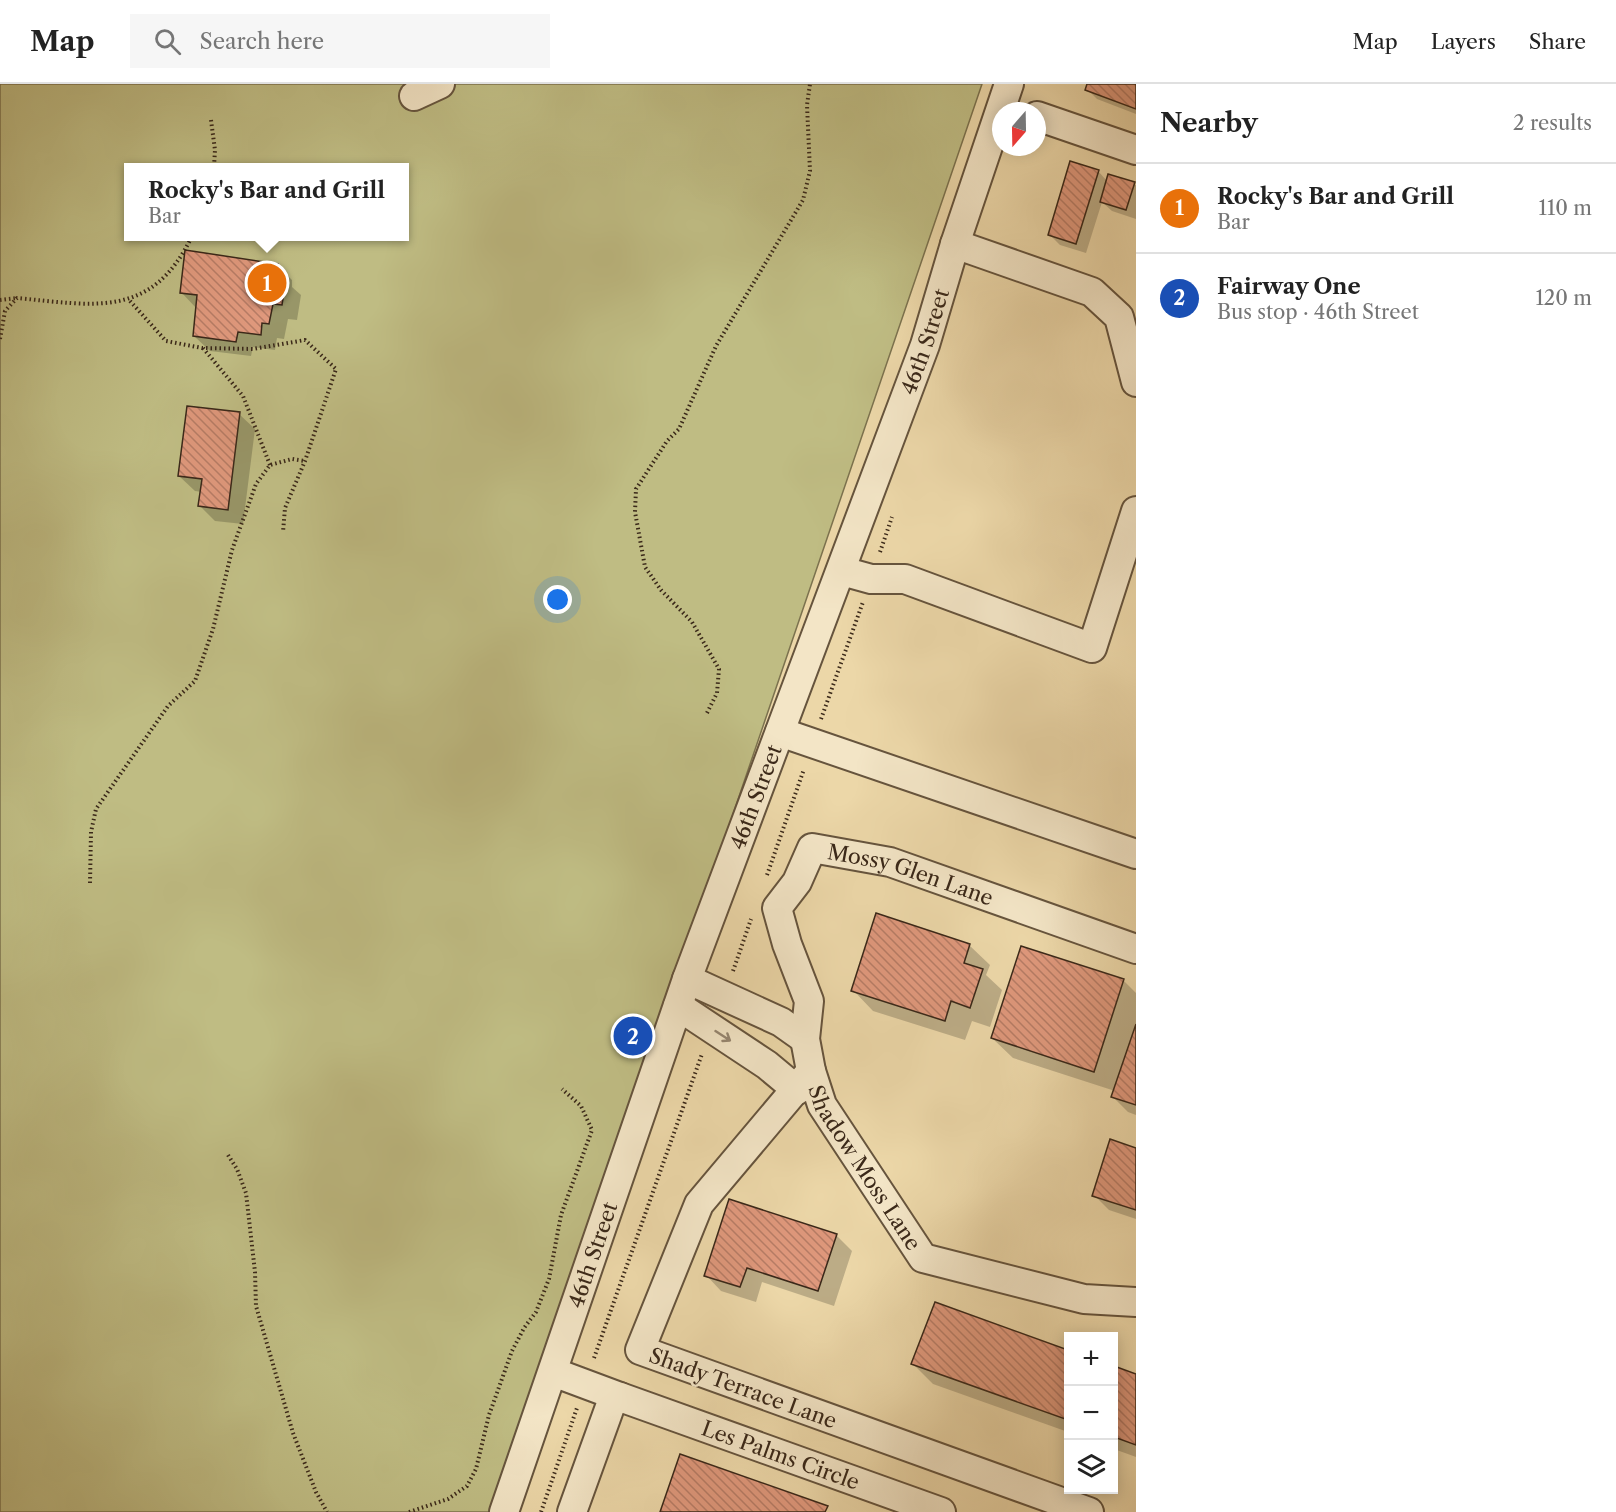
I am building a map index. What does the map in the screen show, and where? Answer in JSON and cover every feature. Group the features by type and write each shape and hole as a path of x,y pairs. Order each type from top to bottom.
{"street":[{"path":"414,96 440,84"},
{"name":"46th Street","path":"504,1512 687,979 842,571 925,345 955,244 1010,100"},
{"path":"1046,119 1136,150"},
{"path":"955,244 1092,292 1119,317 1136,381"},
{"path":"842,571 871,579 905,579 1092,648 1136,511"},
{"path":"780,732 1136,854"},
{"name":"Mossy Glen Lane","path":"798,1087 809,1001 787,944 777,908 797,882 812,848 890,862 1136,949"},
{"path":"687,979 781,1022 805,1039"},
{"name":"Shadow Moss Lane","path":"678,1006 767,1065 822,1105 923,1258 1084,1299 1136,1302"},
{"name":"Shady Terrace Lane","path":"798,1087 699,1204 640,1350 1089,1512"},
{"name":"Les Palms Circle","path":"553,1372 941,1512"},
{"path":"572,1512 611,1404 620,1397"}],"path":[{"path":"706,713 717,693 719,669 692,622 661,590 645,567 636,522 636,489 667,441 679,429 716,346 803,200 810,171 807,105 810,84"},
{"path":"211,120 214,163"},
{"path":"0,300 17,298 94,305 130,301 166,276 189,241"},
{"path":"0,339 5,310 17,298"},
{"path":"130,301 166,342 202,348 253,349 305,340 336,369 305,461 285,508 283,532"},
{"path":"202,348 243,396 270,465"},
{"path":"90,882 91,832 96,809 168,705 195,681 213,629 232,550 256,484 270,465 292,459 305,461"},
{"path":"766,878 871,579"},
{"path":"724,996 754,912"},
{"path":"541,1512 712,1029"},
{"path":"409,1512 448,1499 467,1486 476,1469 489,1415 512,1351 541,1301 558,1245 561,1215 592,1130 581,1106 562,1089"},
{"path":"228,1155 237,1169 246,1193 255,1272 256,1306 293,1433 316,1492 327,1512"}],"shaded area":[{"path":"0,84 982,84 495,1512 0,1512"}],"building":[{"path":"1087,84 1136,84 1136,109 1085,90"},
{"path":"1070,161 1099,170 1076,244 1048,235"},
{"path":"1108,174 1135,182 1126,210 1100,202"},
{"path":"185,250 278,264 276,277 286,279 282,305 273,304 269,324 262,323 261,335 238,332 236,342 193,336 197,295 180,293"},
{"path":"187,406 240,412 228,510 198,506 202,479 178,476"},
{"path":"876,913 970,944 964,963 983,969 970,1008 951,1001 945,1021 851,991"},
{"path":"1021,946 1124,979 1094,1072 991,1038"},
{"path":"1136,1024 1136,1105 1111,1097"},
{"path":"1110,1139 1136,1148 1136,1210 1092,1196"},
{"path":"729,1199 837,1234 818,1291 747,1268 740,1287 704,1276"},
{"path":"935,1302 1064,1349 1064,1419 911,1364"},
{"path":"1118,1367 1136,1374 1136,1445 1118,1438"},
{"path":"680,1454 828,1506 825,1512 660,1512"}],"place":[{"name":"Rocky's Bar and Grill","path":"267,283"},
{"name":"Fairway One","path":"633,1036"}]}
